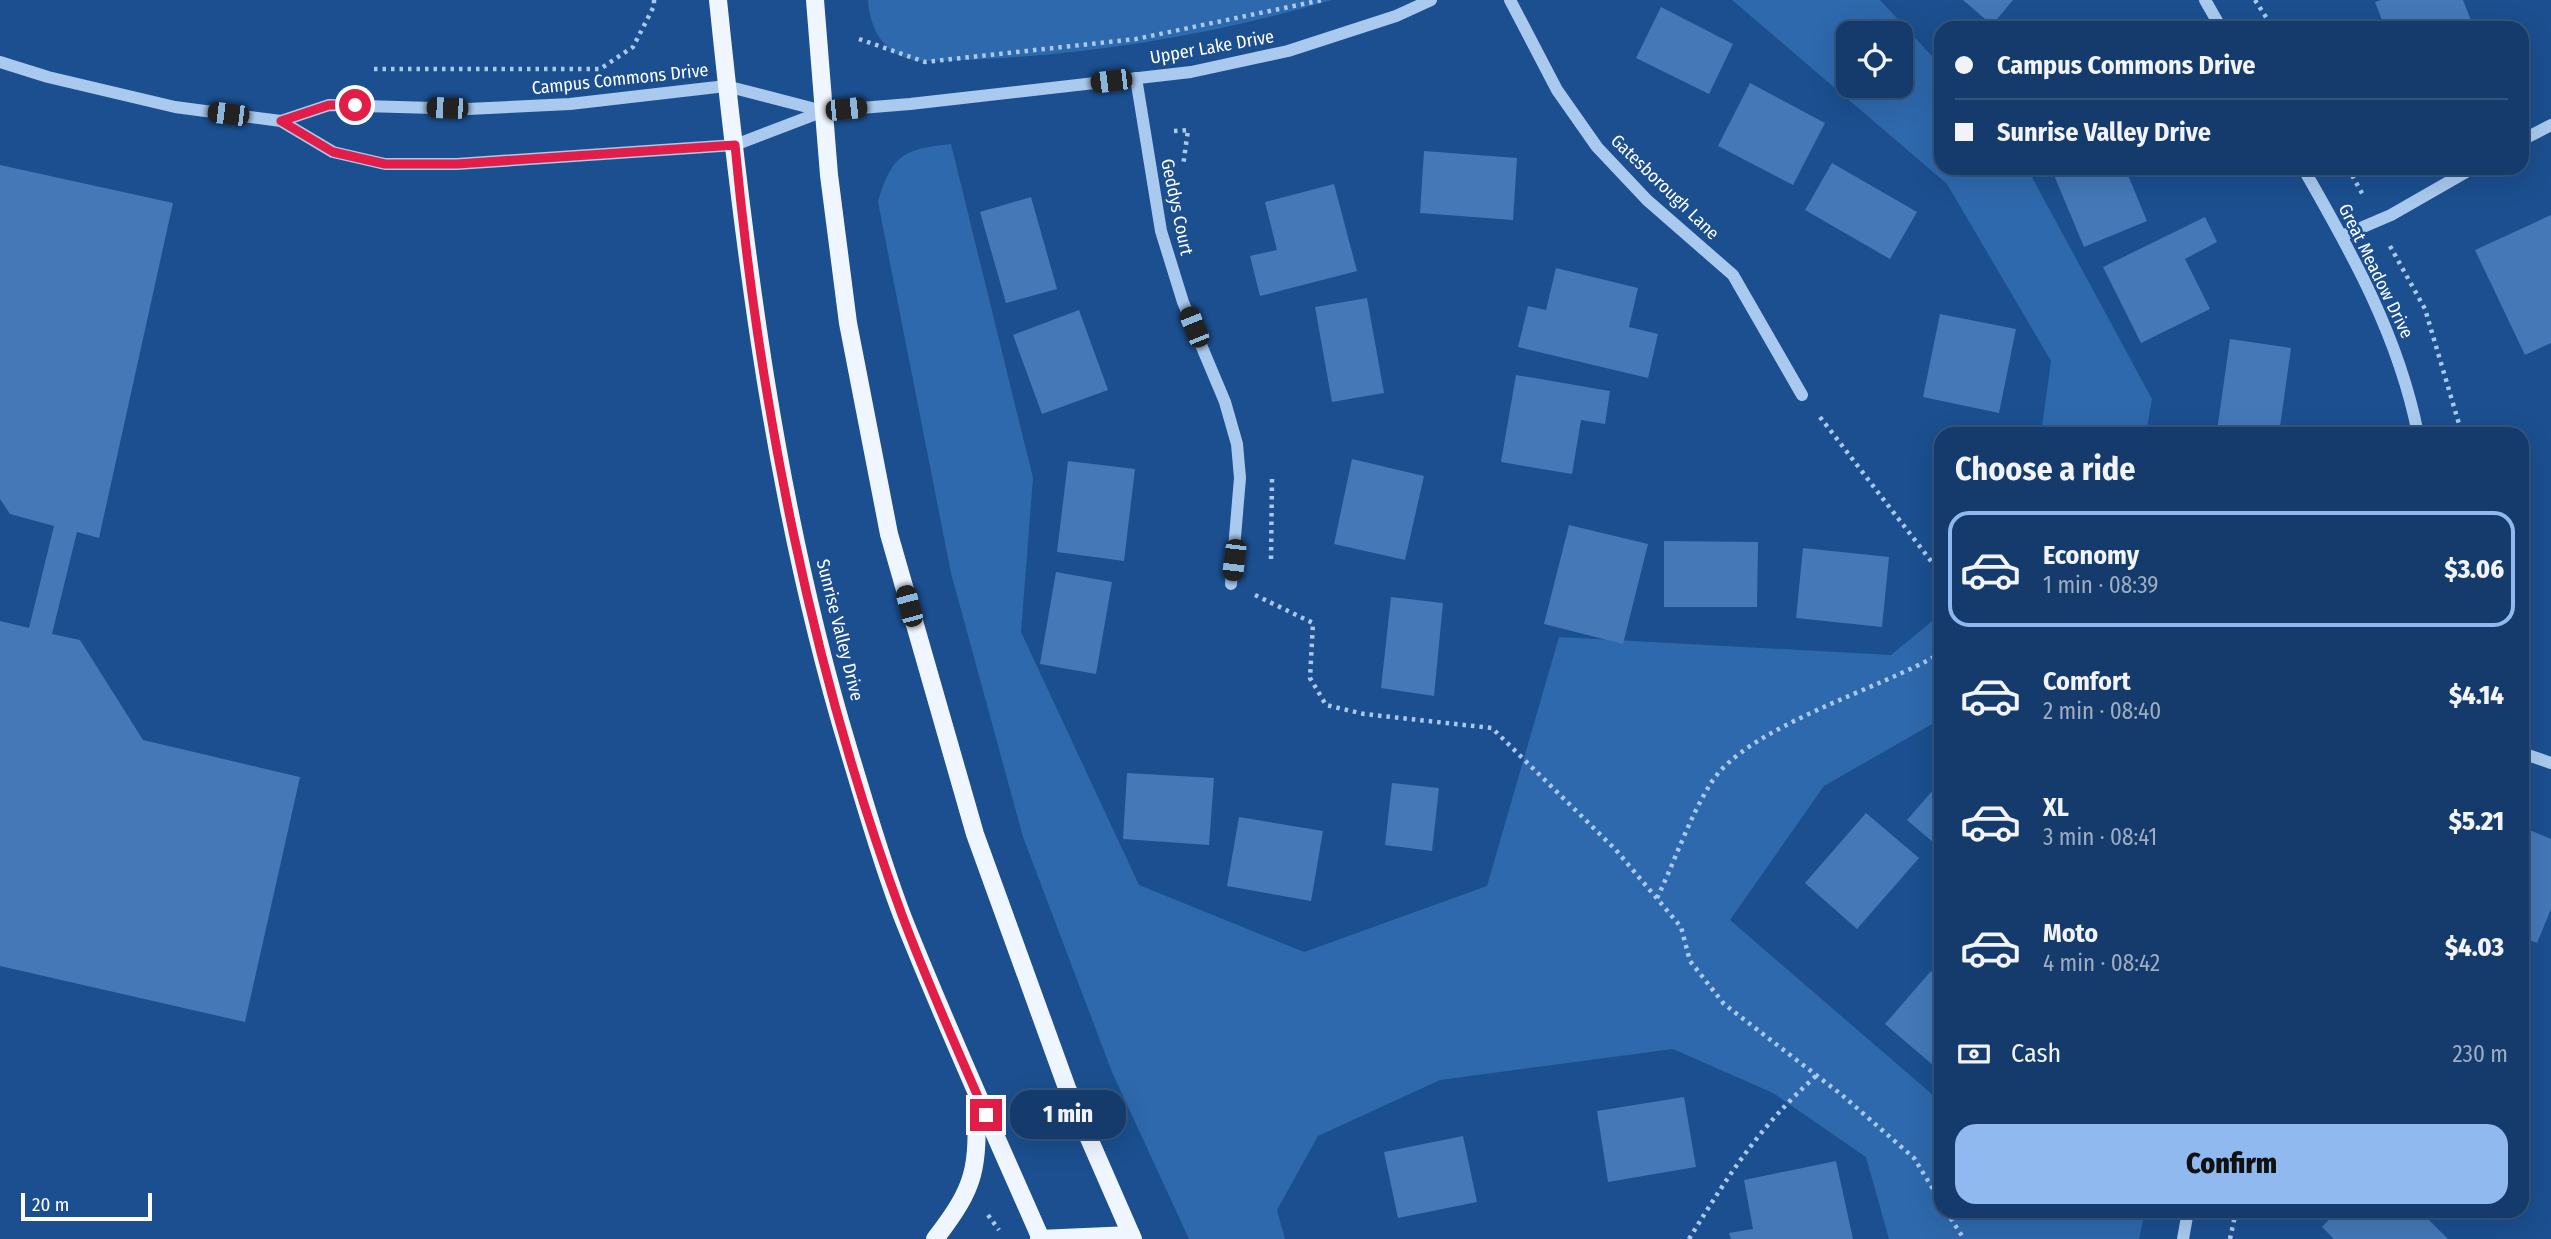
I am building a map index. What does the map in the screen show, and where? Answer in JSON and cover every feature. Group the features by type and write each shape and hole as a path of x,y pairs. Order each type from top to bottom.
{"main road":[{"name":"Sunrise Valley Drive","path":"718,0 726,86 772,428 806,587 848,749 902,914 1040,1239"},
{"path":"815,0 824,111 848,323 889,534 984,860 1067,1088 1131,1238 1040,1239"},
{"path":"935,1239 956,1212 971,1185 978,1155 975,1090"}],"street":[{"name":"Upper Lake Drive","path":"824,111 910,104 1191,72 1288,51 1396,16 1431,0"},
{"name":"Gatesborough Lane","path":"1510,0 1557,90 1597,147 1647,200 1733,275 1802,395"},
{"path":"2205,0 2217,21"},
{"name":"Campus Commons Drive","path":"0,62 48,77 175,107 281,121 333,152 385,164 457,164 735,145 824,111"},
{"name":"Geddys Court","path":"1136,78 1161,231 1183,302 1225,402 1237,444 1240,478 1231,584"},
{"name":"Campus Commons Drive","path":"281,121 329,105 468,109 570,104 726,86 824,111"},
{"path":"2529,136 2551,125"},
{"name":"Great Meadow Drive","path":"2306,175 2342,236 2386,325 2411,397 2417,427"},
{"path":"2342,236 2376,221 2460,175"},
{"path":"2529,755 2551,763"},
{"path":"2183,1239 2187,1218"}],"path":[{"path":"374,68 600,69 633,47 654,6 654,0"},
{"path":"859,39 925,62 1136,39 1322,0"},
{"path":"2255,0 2268,21"},
{"path":"2352,175 2425,309 2460,427"},
{"path":"1802,395 1934,565"},
{"path":"1231,584 1313,623 1310,678 1326,705 1364,714 1492,728 1616,850 1682,927 1690,961 1724,1004 1817,1075 1914,1158 1934,1191"},
{"path":"1657,898 1712,782 1743,750 1817,710 1909,671 1934,657"},
{"path":"1689,1239 1743,1153 1779,1109 1817,1075"},
{"path":"1951,1218 1964,1239"},
{"path":"2230,1239 2234,1218"}],"shaded area":[{"path":"868,0 1332,0 1232,26 1131,44 1029,56 925,61 901,56 884,43 873,24"},
{"path":"1732,0 1880,0 1899,21 1836,21 1836,89"},
{"path":"1913,36 1934,58 1934,173 1847,98 1913,98"},
{"path":"951,144 1033,478 1021,632 1139,885 1304,952 1487,886 1559,637 1891,655 1934,620 1934,723 1824,786 1730,920 1934,1096 1934,1218 2144,1218 2139,1239 1889,1239 1866,1157 1773,1093 1673,1049 1440,1080 1318,1136 1277,1210 1285,1239 1189,1239 1112,1072 1023,837 951,573 878,202 895,164 902,157 921,149"},
{"path":"1936,175 2031,175 2152,399 2147,427 2042,427 2051,361 1947,184"}],"building":[{"path":"1963,0 2013,0 1995,21 1987,21"},
{"path":"2463,0 2471,21 2382,21 2375,2"},
{"path":"1661,7 1733,44 1709,94 1636,58"},
{"path":"1750,83 1825,123 1793,185 1718,146"},
{"path":"1424,151 1517,158 1513,220 1420,213"},
{"path":"1832,163 1917,212 1890,259 1805,210"},
{"path":"0,165 173,203 99,538 77,532 52,634 80,640 143,740 300,777 245,1022 0,966 0,621 29,628 54,526 10,514 0,499"},
{"path":"2054,175 2128,175 2147,221 2084,247"},
{"path":"1334,184 1357,271 1260,296 1250,256 1277,250 1265,202"},
{"path":"1031,197 1057,289 1006,303 980,212"},
{"path":"2551,215 2551,343 2525,355 2475,250"},
{"path":"2205,217 2217,242 2185,259 2210,309 2141,343 2103,267"},
{"path":"1556,268 1638,288 1629,327 1658,334 1648,378 1518,347 1528,306 1546,310"},
{"path":"1367,298 1384,393 1332,402 1315,307"},
{"path":"1079,310 1108,390 1042,414 1013,335"},
{"path":"1940,314 2016,329 1999,413 1923,397"},
{"path":"2230,339 2291,348 2280,427 2218,427"},
{"path":"1516,375 1610,391 1605,424 1581,420 1572,474 1501,462"},
{"path":"1352,459 1424,476 1405,560 1334,544"},
{"path":"1068,461 1135,469 1124,561 1057,552"},
{"path":"1569,525 1648,544 1623,644 1544,624"},
{"path":"1664,541 1758,542 1757,607 1664,607"},
{"path":"1803,548 1889,557 1882,627 1796,618"},
{"path":"1056,572 1112,582 1096,674 1040,664"},
{"path":"1391,597 1443,603 1434,696 1381,688"},
{"path":"1127,773 1214,778 1209,845 1123,839"},
{"path":"1392,783 1439,788 1432,851 1385,845"},
{"path":"1934,789 1934,843 1907,820"},
{"path":"1866,813 1919,858 1857,929 1805,883"},
{"path":"1239,817 1323,831 1311,901 1227,886"},
{"path":"2529,830 2551,839 2551,909 2537,943 2529,940"},
{"path":"1931,971 1934,973 1934,1066 1885,1024"},
{"path":"1684,1097 1696,1167 1608,1182 1597,1111"},
{"path":"1463,1136 1477,1202 1398,1218 1384,1152"},
{"path":"1836,1161 1853,1239 1731,1239 1729,1233 1753,1229 1744,1180"},
{"path":"2330,1218 2427,1218 2448,1239 2334,1239 2322,1227"}],"route":[{"path":"355,105 329,105 281,121 333,152 385,164 457,164 588,157 735,145 772,428 806,587 848,749 902,914 986,1115"}]}
